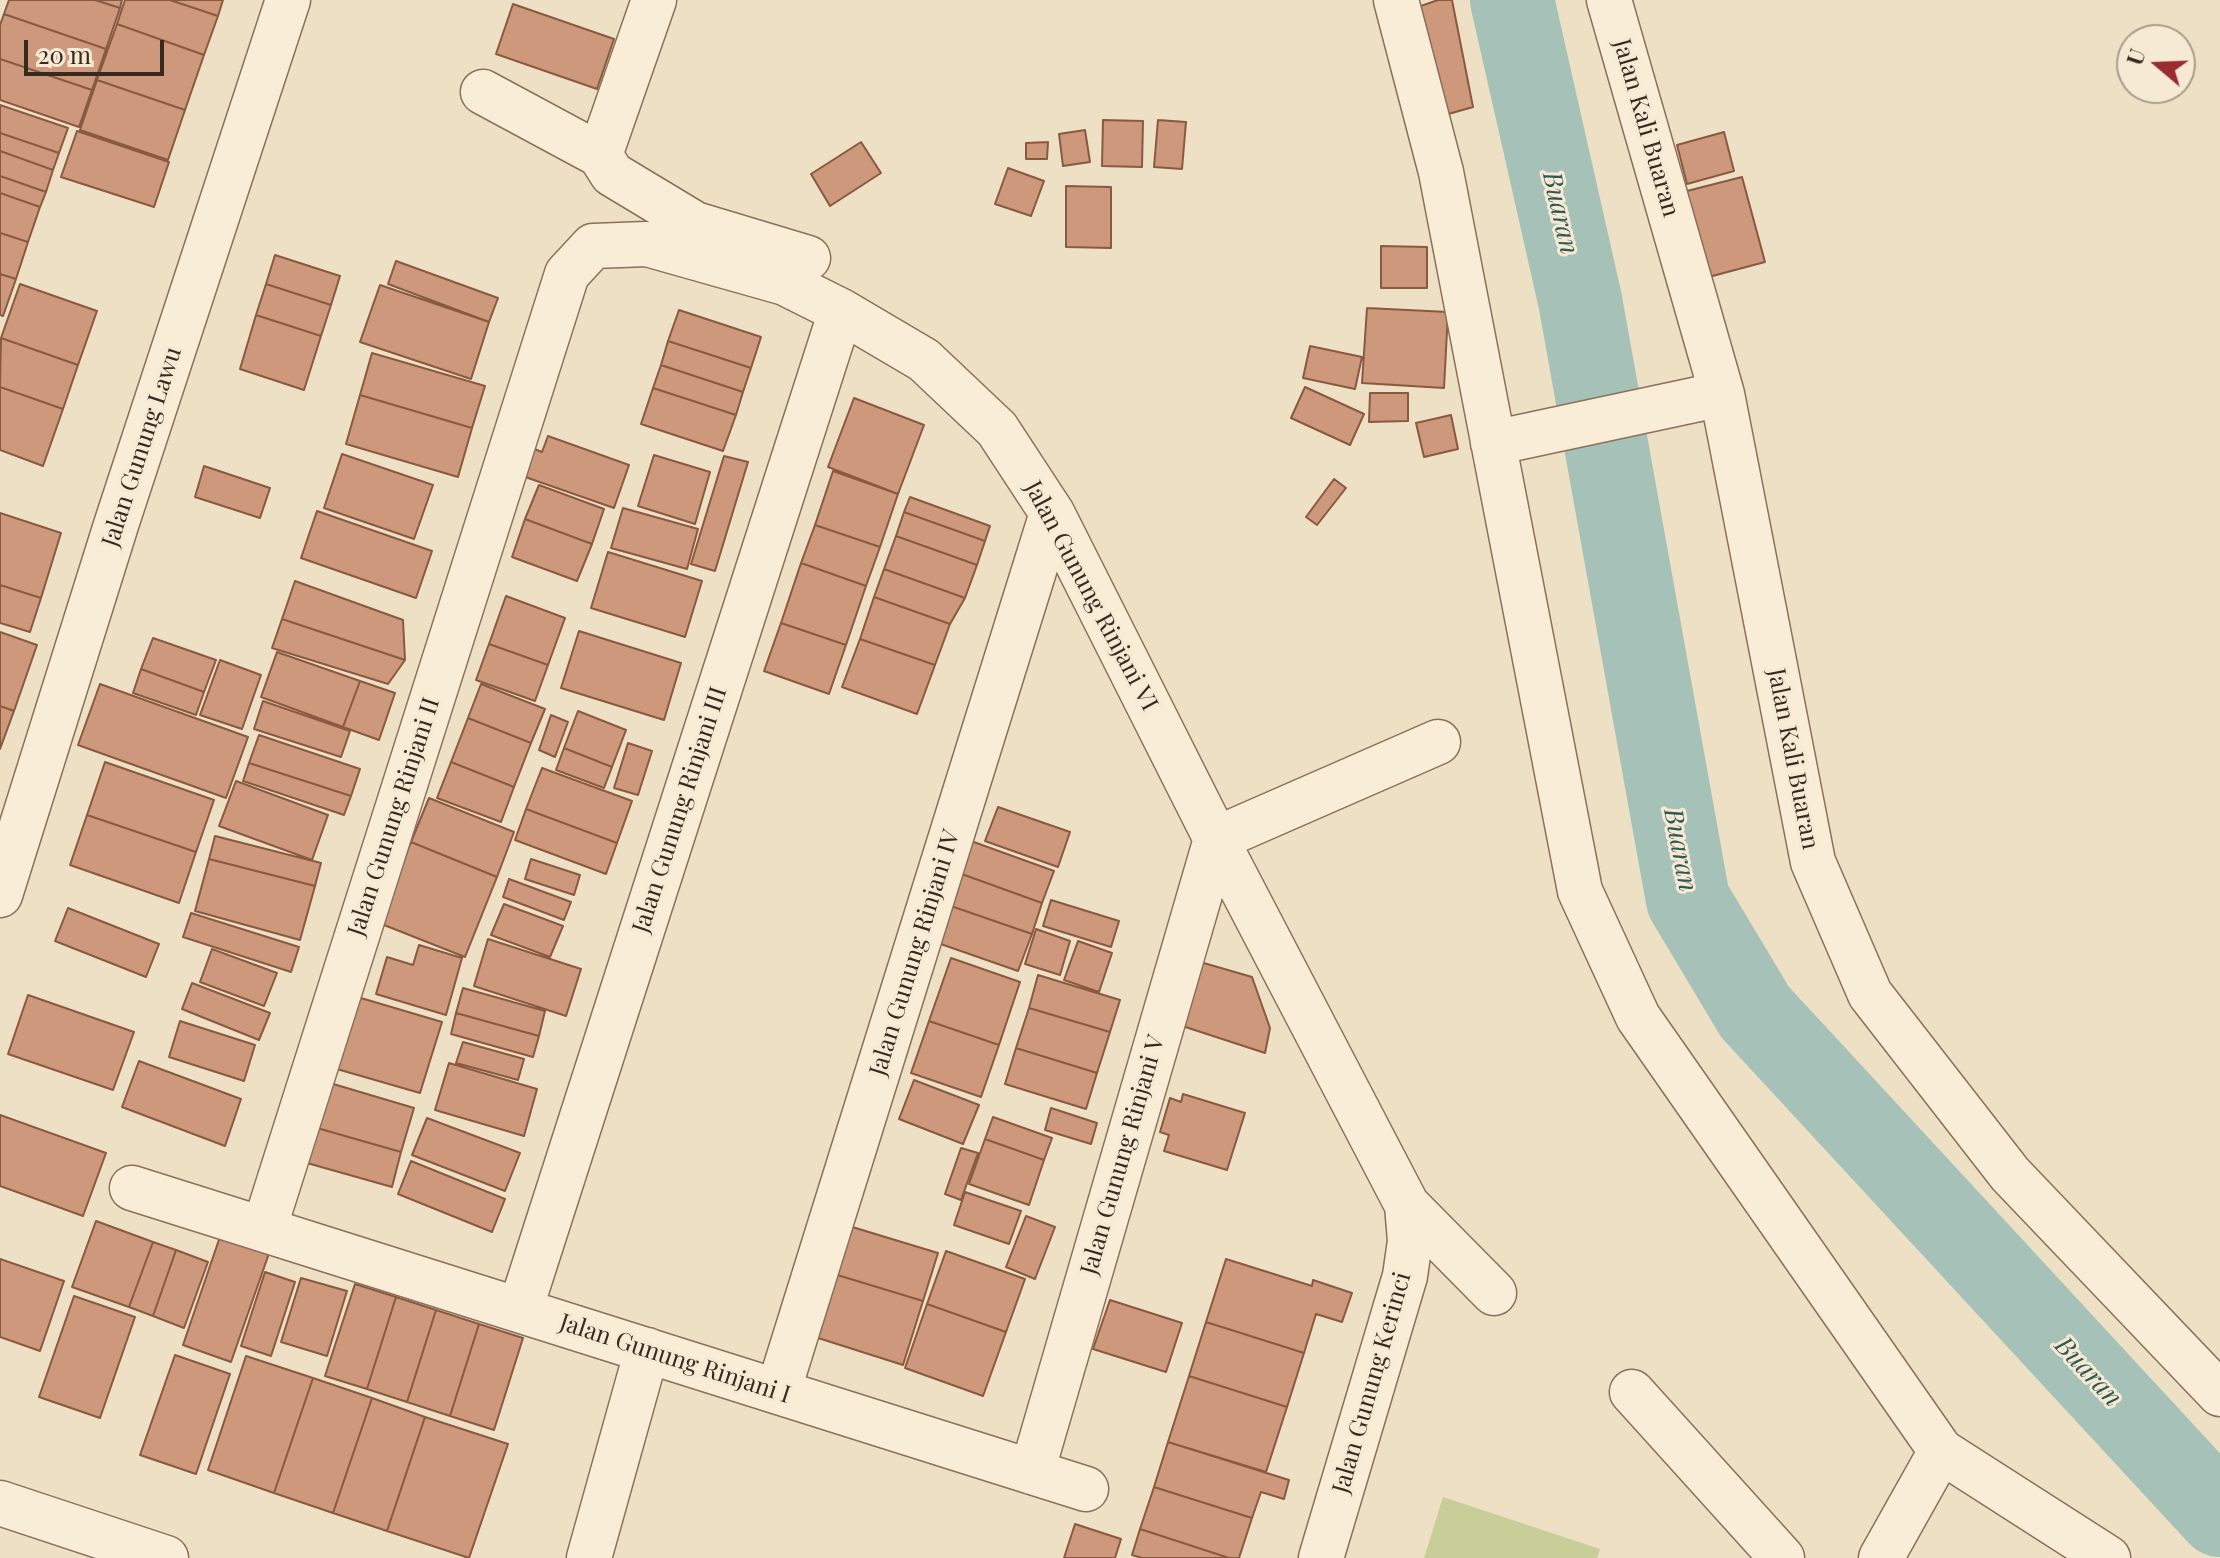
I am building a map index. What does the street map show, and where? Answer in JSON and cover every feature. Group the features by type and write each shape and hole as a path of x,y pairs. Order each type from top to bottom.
{"street":[{"name":"Jalan Gunung Lawu","path":"0,895 111,540 288,0"},
{"path":"600,155 654,0"},
{"path":"1396,0 1505,440 1580,891 1638,1017 1941,1451 2108,1558"},
{"name":"Jalan Kali Buaran","path":"1609,0 1706,397 1813,862 1870,994 2010,1174 2220,1394"},
{"path":"483,92 600,155 612,174 695,224 808,258"},
{"name":"Jalan Gunung Rinjani VI","path":"567,274 593,246 647,244 785,283 841,311 924,360 997,429 1052,513 1216,839 1407,1205"},
{"name":"Jalan Gunung Rinjani II","path":"264,1229 567,274"},
{"name":"Jalan Gunung Rinjani III","path":"520,1310 841,311"},
{"path":"1505,440 1706,397"},
{"name":"Jalan Gunung Rinjani IV","path":"778,1392 1052,513"},
{"path":"1216,839 1438,742"},
{"name":"Jalan Gunung Rinjani V","path":"1032,1472 1216,839"},
{"path":"132,1188 264,1229"},
{"path":"1407,1205 1494,1293"},
{"name":"Jalan Gunung Kerinci","path":"1321,1558 1405,1276 1410,1241 1407,1205"},
{"name":"Jalan Gunung Rinjani I","path":"264,1229 1086,1489"},
{"path":"589,1558 647,1350"},
{"path":"1632,1392 1782,1558"},
{"path":"1881,1558 1941,1451"},
{"path":"0,1503 166,1558"}],"green space":[{"path":"1443,1497 1600,1549 1597,1558 1424,1558"}],"building":[{"path":"9,0 95,0 120,8 106,49 4,14"},
{"path":"95,0 122,0 120,8"},
{"path":"125,0 170,0 218,16 204,55 117,24"},
{"path":"170,0 223,0 218,16"},
{"path":"1438,0 1452,0 1473,107 1438,117 1412,9"},
{"path":"513,4 614,39 597,89 496,54"},
{"path":"4,14 106,49 92,90 0,59 0,25"},
{"path":"117,24 204,55 185,110 97,80"},
{"path":"0,59 92,90 79,127 0,100"},
{"path":"97,80 185,110 168,160 80,130"},
{"path":"0,105 68,128 59,153 0,133"},
{"path":"1103,120 1143,121 1142,167 1102,166"},
{"path":"1158,120 1186,122 1182,169 1154,167"},
{"path":"1085,130 1090,162 1063,166 1059,134"},
{"path":"77,131 169,162 154,207 61,177"},
{"path":"1724,132 1734,171 1687,184 1677,145"},
{"path":"0,133 59,153 53,170 0,151"},
{"path":"861,142 881,173 830,206 811,174"},
{"path":"1048,142 1047,159 1026,159 1026,143"},
{"path":"0,151 53,170 46,192 0,176"},
{"path":"1008,168 1044,181 1031,216 995,204"},
{"path":"0,176 46,192 40,207 0,193"},
{"path":"1742,177 1765,262 1705,278 1683,192"},
{"path":"1066,186 1111,187 1111,248 1066,247"},
{"path":"0,193 40,207 28,242 0,233"},
{"path":"0,233 28,242 16,279 0,274"},
{"path":"1381,246 1427,247 1427,288 1381,288"},
{"path":"275,255 340,276 331,305 266,284"},
{"path":"396,261 498,298 489,322 388,284"},
{"path":"0,274 16,279 3,316 0,315"},
{"path":"20,284 97,311 78,365 1,338"},
{"path":"266,284 331,305 321,336 256,315"},
{"path":"380,285 489,322 471,379 360,342"},
{"path":"1367,308 1448,312 1444,388 1362,383"},
{"path":"679,310 761,337 751,368 668,341"},
{"path":"256,315 321,336 304,390 240,369"},
{"path":"1,338 78,365 63,409 0,387"},
{"path":"668,341 751,368 743,392 661,365"},
{"path":"1310,346 1362,357 1355,389 1303,378"},
{"path":"372,353 485,386 472,428 360,395"},
{"path":"661,365 743,392 736,415 653,388"},
{"path":"0,387 63,409 43,466 0,450"},
{"path":"1305,387 1364,414 1350,445 1291,418"},
{"path":"653,388 736,415 723,451 641,424"},
{"path":"1370,393 1408,393 1408,421 1369,422"},
{"path":"360,395 472,428 458,477 346,444"},
{"path":"854,398 924,425 898,494 828,467"},
{"path":"1451,415 1458,449 1424,457 1416,423"},
{"path":"548,436 629,465 614,508 511,472 522,444 542,452"},
{"path":"342,454 433,485 414,539 324,508"},
{"path":"654,455 710,472 695,524 638,506"},
{"path":"724,456 748,462 715,571 691,564"},
{"path":"204,466 270,488 260,518 195,497"},
{"path":"833,471 898,494 880,547 815,525"},
{"path":"1334,479 1346,488 1317,525 1306,517"},
{"path":"539,485 604,509 592,544 525,519"},
{"path":"910,497 990,526 985,541 904,512"},
{"path":"623,508 698,529 687,569 611,548"},
{"path":"317,511 432,551 416,598 301,558"},
{"path":"904,512 985,541 977,565 896,536"},
{"path":"0,513 61,533 41,598 0,585"},
{"path":"525,519 592,544 577,581 512,557"},
{"path":"815,525 880,547 866,586 801,563"},
{"path":"896,536 977,565 965,598 884,569"},
{"path":"608,552 702,581 685,637 591,608"},
{"path":"801,563 866,586 846,645 781,623"},
{"path":"884,569 965,598 950,624 874,597"},
{"path":"295,581 403,620 405,660 282,619"},
{"path":"0,585 41,598 30,632 0,623"},
{"path":"506,596 565,618 548,665 489,644"},
{"path":"874,597 950,624 935,665 860,639"},
{"path":"282,619 405,660 388,684 272,648"},
{"path":"781,623 846,645 829,694 764,671"},
{"path":"579,631 681,663 664,720 561,688"},
{"path":"0,632 37,645 14,711 0,706"},
{"path":"153,638 216,660 204,692 141,669"},
{"path":"860,639 935,665 917,714 842,687"},
{"path":"489,644 548,665 535,701 476,680"},
{"path":"277,652 360,681 343,727 261,697"},
{"path":"220,660 261,675 242,729 200,715"},
{"path":"141,669 204,692 196,715 133,693"},
{"path":"360,681 395,693 379,740 343,727"},
{"path":"100,684 248,737 226,798 78,745"},
{"path":"481,684 545,709 531,743 468,718"},
{"path":"263,701 350,731 341,757 254,729"},
{"path":"0,706 14,711 0,749"},
{"path":"578,711 626,730 612,767 564,748"},
{"path":"551,715 568,722 555,757 539,750"},
{"path":"468,718 531,743 514,787 451,762"},
{"path":"259,735 360,769 351,796 249,763"},
{"path":"628,743 652,751 638,795 614,788"},
{"path":"564,748 612,767 604,788 556,770"},
{"path":"105,762 214,800 196,852 87,815"},
{"path":"451,762 514,787 501,822 437,798"},
{"path":"249,763 351,796 344,815 243,781"},
{"path":"542,768 632,801 617,843 526,809"},
{"path":"236,781 328,815 312,860 219,826"},
{"path":"429,798 514,832 497,877 411,842"},
{"path":"998,807 1070,832 1058,867 985,841"},
{"path":"526,809 617,843 606,874 515,840"},
{"path":"87,815 196,852 179,903 70,865"},
{"path":"215,836 321,863 315,886 209,859"},
{"path":"971,841 1054,871 1042,903 959,873"},
{"path":"411,842 497,877 465,957 379,923"},
{"path":"209,859 315,886 300,940 195,911"},
{"path":"531,859 580,875 574,895 525,879"},
{"path":"959,873 1042,903 1032,934 948,905"},
{"path":"509,879 571,902 564,920 503,897"},
{"path":"1051,900 1119,921 1111,947 1043,926"},
{"path":"504,904 563,926 550,957 491,935"},
{"path":"948,905 1032,934 1018,971 935,942"},
{"path":"68,908 159,944 146,977 55,941"},
{"path":"191,913 299,947 291,972 183,937"},
{"path":"1036,929 1070,941 1060,975 1025,964"},
{"path":"488,939 581,969 566,1016 474,986"},
{"path":"1078,941 1112,953 1099,992 1064,980"},
{"path":"419,945 462,958 446,1015 376,994 387,957 413,965"},
{"path":"212,949 277,973 264,1006 200,982"},
{"path":"951,958 1020,982 999,1045 929,1021"},
{"path":"1190,959 1252,977 1270,1028 1265,1053 1167,1021"},
{"path":"1038,975 1120,1000 1110,1032 1029,1008"},
{"path":"192,983 270,1013 259,1040 182,1009"},
{"path":"463,988 545,1011 539,1036 456,1013"},
{"path":"344,993 442,1022 420,1093 323,1065"},
{"path":"28,995 134,1032 113,1090 8,1054"},
{"path":"1029,1008 1110,1032 1097,1073 1016,1048"},
{"path":"456,1013 539,1036 533,1057 451,1034"},
{"path":"180,1021 255,1045 244,1081 169,1057"},
{"path":"929,1021 999,1045 981,1097 911,1073"},
{"path":"463,1042 524,1059 518,1080 456,1063"},
{"path":"1016,1048 1097,1073 1086,1109 1005,1084"},
{"path":"139,1061 241,1099 225,1146 122,1107"},
{"path":"449,1063 537,1089 524,1136 435,1110"},
{"path":"914,1080 979,1105 963,1144 899,1119"},
{"path":"330,1083 414,1108 401,1152 317,1128"},
{"path":"1183,1094 1245,1113 1227,1170 1164,1151 1169,1135 1160,1132 1170,1098 1181,1102"},
{"path":"1051,1108 1097,1123 1091,1144 1045,1130"},
{"path":"0,1115 106,1153 83,1216 0,1186"},
{"path":"993,1117 1052,1138 1044,1160 985,1139"},
{"path":"427,1118 520,1153 505,1191 412,1155"},
{"path":"317,1128 401,1152 392,1187 307,1163"},
{"path":"985,1139 1044,1160 1029,1205 969,1184"},
{"path":"961,1148 978,1153 961,1200 945,1194"},
{"path":"411,1161 505,1199 492,1232 398,1194"},
{"path":"965,1192 1021,1211 1009,1244 954,1225"},
{"path":"1026,1216 1055,1227 1035,1279 1006,1267"},
{"path":"96,1221 153,1242 129,1307 72,1287"},
{"path":"224,1225 273,1242 231,1362 183,1345"},
{"path":"849,1226 938,1253 923,1301 834,1274"},
{"path":"153,1242 176,1250 153,1316 129,1307"},
{"path":"176,1250 208,1262 184,1328 153,1316"},
{"path":"946,1251 1025,1279 1006,1332 927,1304"},
{"path":"0,1259 64,1281 40,1351 0,1337"},
{"path":"1226,1259 1312,1286 1313,1280 1352,1293 1342,1322 1316,1314 1304,1353 1206,1322"},
{"path":"265,1272 295,1282 271,1356 241,1346"},
{"path":"834,1274 923,1301 903,1365 815,1337"},
{"path":"301,1278 347,1291 327,1356 281,1342"},
{"path":"355,1284 396,1297 367,1389 325,1376"},
{"path":"74,1296 135,1317 100,1418 39,1397"},
{"path":"396,1297 436,1310 407,1402 367,1389"},
{"path":"1110,1300 1182,1323 1166,1372 1093,1349"},
{"path":"927,1304 1006,1332 983,1396 905,1368"},
{"path":"436,1310 479,1324 450,1416 407,1402"},
{"path":"1206,1322 1304,1353 1287,1407 1189,1376"},
{"path":"479,1324 523,1338 494,1430 450,1416"},
{"path":"175,1355 230,1374 196,1474 140,1455"},
{"path":"246,1356 313,1378 274,1493 208,1470"},
{"path":"1189,1376 1287,1407 1266,1472 1168,1442"},
{"path":"313,1378 372,1398 333,1513 274,1493"},
{"path":"372,1398 425,1417 387,1531 333,1513"},
{"path":"425,1417 508,1444 469,1558 387,1531"},
{"path":"1168,1442 1289,1480 1284,1499 1261,1492 1252,1518 1154,1487"},
{"path":"1154,1487 1252,1518 1239,1558 1229,1558 1140,1529"},
{"path":"1075,1524 1121,1539 1115,1558 1064,1558"},
{"path":"1140,1529 1229,1558 1142,1558 1132,1555"}],"waterway":[{"name":"Buaran","path":"1512,0 1580,300 1688,900 1755,1012 2220,1515"}]}
